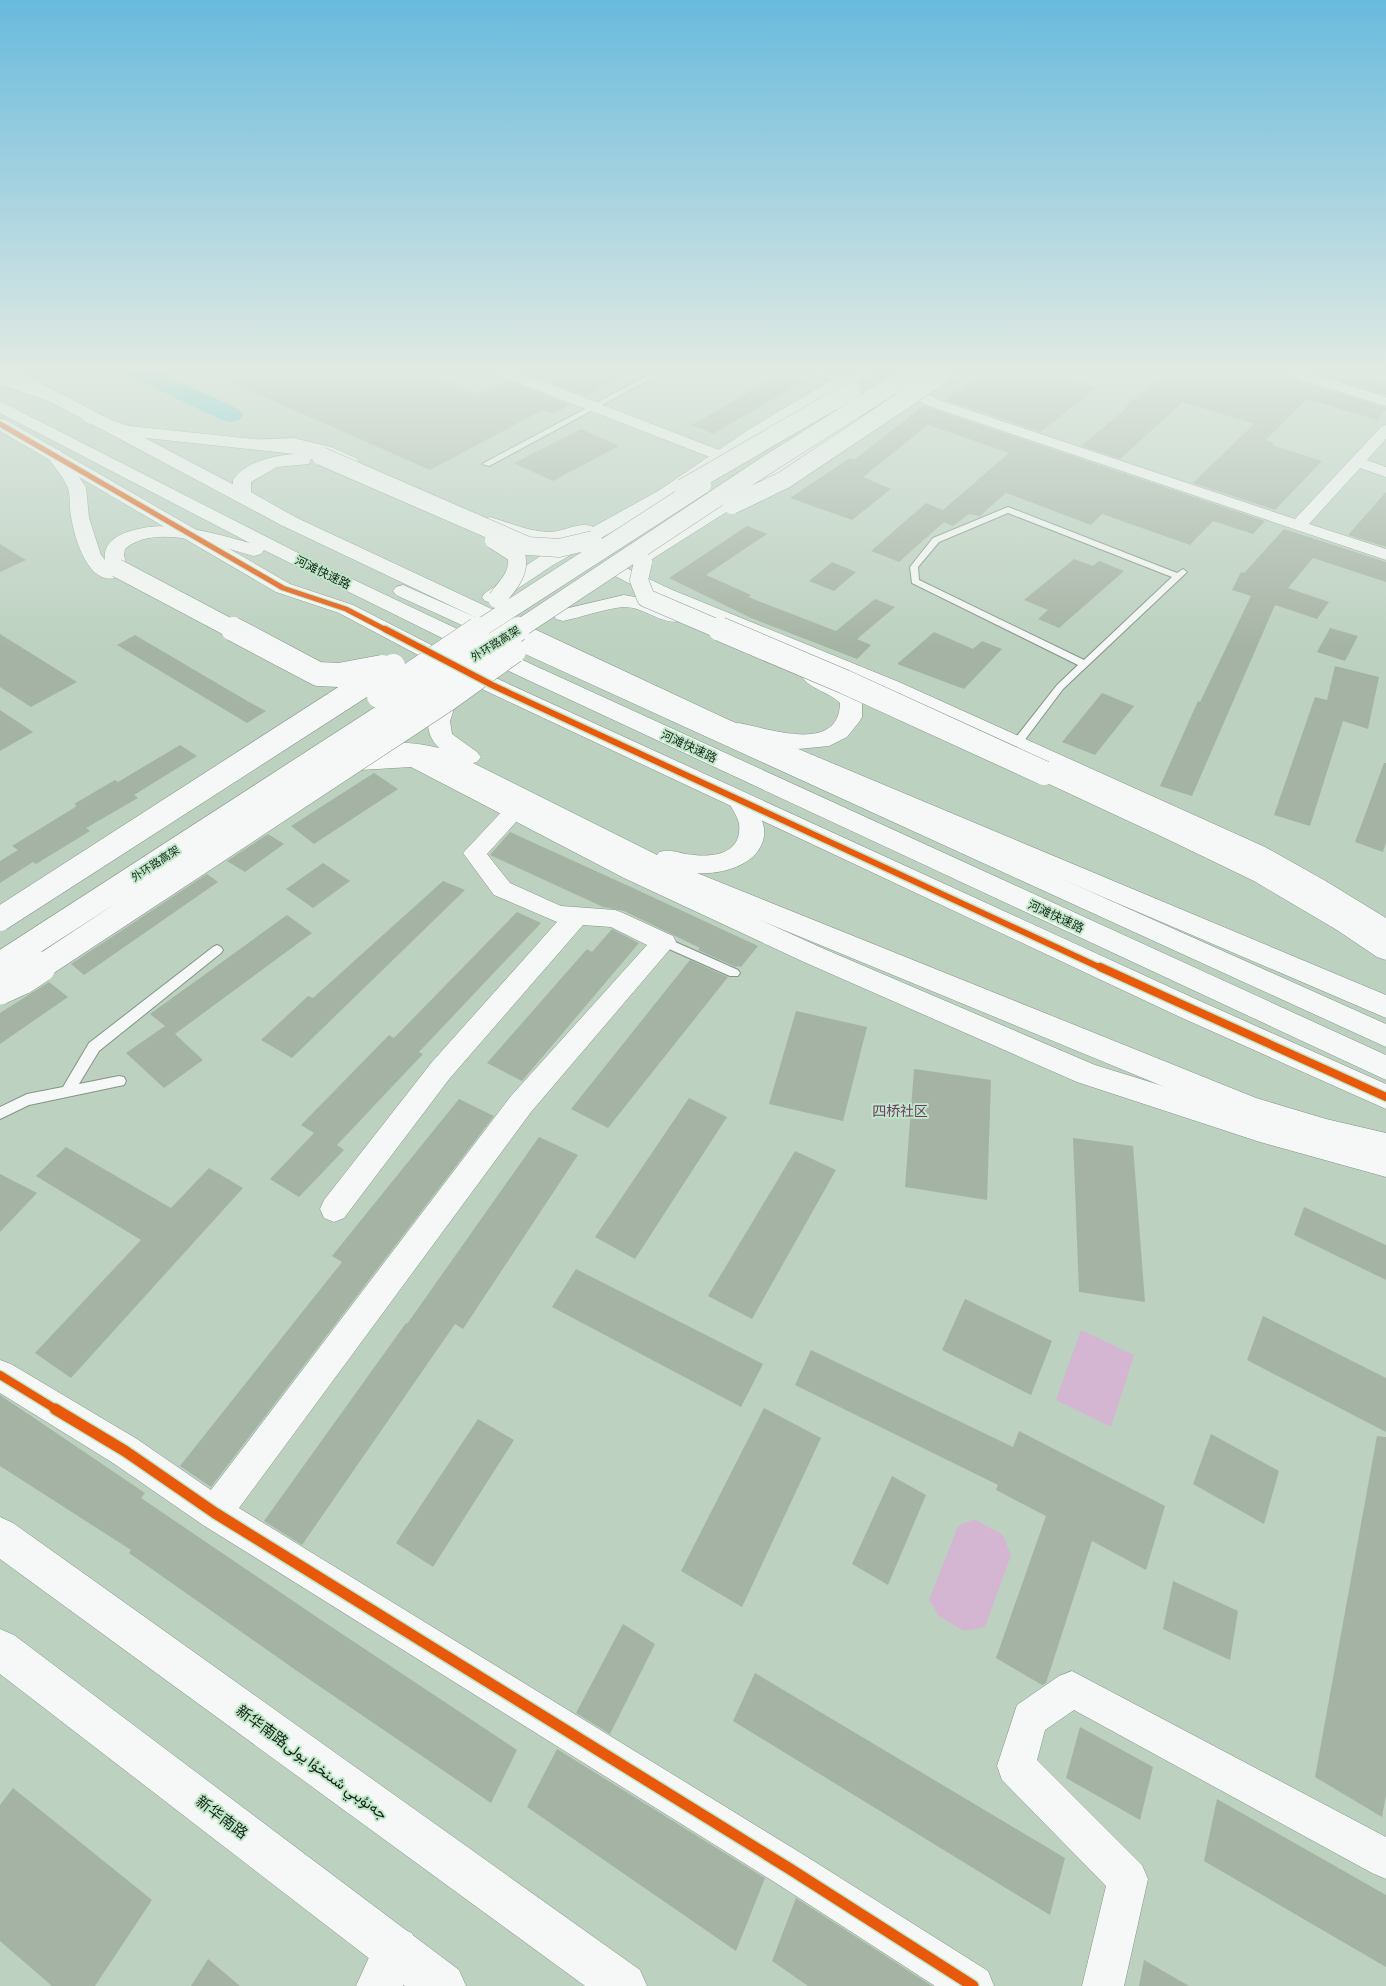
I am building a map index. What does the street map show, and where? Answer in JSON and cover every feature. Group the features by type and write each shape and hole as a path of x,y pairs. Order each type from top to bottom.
{"main road":[{"path":"61,464 77,487 80,518 92,557 305,682 315,691 316,700 290,734"},
{"path":"71,464 283,588 346,609 492,685 741,802 1386,1097"},
{"name":"河滩快速路","path":"94,464 532,674 1386,1068"},
{"name":"河滩快速路","path":"141,464 200,495 382,581 1386,1036"},
{"path":"178,464 288,521 721,725 1386,1006"},
{"path":"271,464 260,467 242,480 242,494 288,521"},
{"path":"329,464 504,545 516,554 519,561 518,571 497,599"},
{"path":"331,464 528,546 560,548 593,540"},
{"path":"354,464 508,530 538,539 579,534 650,504"},
{"path":"457,601 481,600 492,596 546,561 650,504 710,464"},
{"path":"704,476 719,464"},
{"path":"0,919 497,599 593,540 725,464"},
{"name":"外环路高架","path":"0,942 330,730 452,646 642,522 736,464"},
{"name":"外环路高架","path":"0,964 771,464"},
{"path":"0,989 22,978 78,943 446,700 563,615 728,506 784,464"},
{"path":"535,638 540,624 791,464"},
{"path":"728,506 784,480 808,464"},
{"path":"113,571 114,552 119,543 131,536 157,531 192,534 303,563"},
{"path":"643,562 638,572 637,581 646,598 845,682 1240,863 1344,920 1386,950"},
{"path":"113,571 318,674 339,676 398,663"},
{"path":"622,572 663,592 891,687 1256,853 1315,886 1386,932"},
{"path":"563,615 624,601 644,604 822,681 841,691 852,701 851,717 840,732 821,741 790,741 721,725"},
{"path":"0,905 378,671 391,659 404,640"},
{"path":"0,980 300,778 366,736 418,699 465,685 492,685"},
{"path":"446,700 441,710 438,730 445,744 640,846 684,864 704,866 736,858 750,843 753,826 750,814 741,802"},
{"path":"363,754 382,749 417,749 438,755 659,867 708,888 1250,1109 1326,1132 1386,1146"},
{"path":"300,778 360,762 415,759 633,872 813,955 1087,1074 1260,1129 1386,1164"},
{"name":"新华南路جەنۇبىي شىنخۇا يولى","path":"0,1536 624,1986"},
{"name":"新华南路","path":"0,1649 387,1968 444,1986"}],"street":[{"path":"1114,464 1386,555"},
{"path":"1298,526 1354,464"},
{"path":"1361,464 1386,472"},
{"path":"215,1513 521,1104 664,942 615,919 558,914 502,889 474,853 515,811"},
{"path":"334,1209 441,1070 577,916"},
{"path":"0,1375 125,1451 215,1513 790,1869 973,1986"},
{"path":"1102,1986 1128,1879 1016,1766 1030,1718 1072,1689 1386,1859"}],"lane":[{"path":"1017,743 1060,686 1085,664 1181,573 1008,510 936,540 914,567 915,581 1085,664"},
{"path":"664,942 734,973"},
{"path":"67,1092 94,1047 217,950"},
{"path":"0,1113 27,1100 119,1081"}],"shaded area":[{"path":"1081,1330 1134,1355 1111,1427 1056,1400"},
{"path":"974,1519 1003,1535 1011,1555 985,1627 964,1631 939,1616 929,1600 958,1526"}],"building":[{"path":"416,464 442,464 430,470"},
{"path":"515,464 586,464 553,481"},
{"path":"841,464 880,464 863,477 891,489 852,520 790,498"},
{"path":"997,464 1095,464 1265,521 1253,534 1213,521 1190,545 1102,514 1091,525 1006,493 980,516 969,514 953,526 944,522 899,562 871,551 926,503 943,510"},
{"path":"1213,464 1319,464 1275,510 1193,483"},
{"path":"1386,492 1386,547 1348,535"},
{"path":"747,526 767,534 706,575 751,595 748,597 836,631 875,599 895,607 857,639 871,645 857,659 751,618 669,578"},
{"path":"1284,529 1386,562 1386,582 1313,558 1288,588 1329,602 1317,619 1275,605 1192,796 1160,786 1198,701 1200,702 1251,596 1232,590 1241,572 1244,573"},
{"path":"0,544 26,560 0,572"},
{"path":"1074,559 1093,566 1099,561 1124,571 1059,628 1038,619 1048,610 1024,600"},
{"path":"832,562 856,572 834,591 809,581"},
{"path":"1330,628 1358,636 1345,661 1317,652"},
{"path":"934,632 973,649 982,641 1002,649 964,689 897,664"},
{"path":"0,634 77,682 31,707 0,687"},
{"path":"135,635 266,711 247,723 117,645"},
{"path":"1335,666 1379,677 1368,729 1343,721 1310,826 1274,815 1315,697 1327,700"},
{"path":"1102,693 1134,706 1095,755 1062,742"},
{"path":"0,710 33,732 0,751"},
{"path":"180,745 197,756 134,795 138,798 86,828 90,831 36,864 33,862 0,883 0,861 18,850 12,846 77,806 74,804 115,780 118,782"},
{"path":"1384,763 1386,763 1386,842 1383,852 1355,842"},
{"path":"374,773 398,789 314,844 291,826"},
{"path":"510,832 758,946 741,967 736,967 698,950 700,948 624,911 603,907 490,855"},
{"path":"268,834 284,844 245,872 227,861"},
{"path":"323,863 350,881 313,908 286,889"},
{"path":"207,874 218,882 84,975 71,964"},
{"path":"443,881 465,890 292,1058 261,1040 308,996 313,998"},
{"path":"517,912 541,923 419,1052 423,1054 337,1145 344,1150 299,1197 270,1179 314,1133 301,1125 389,1035 394,1038"},
{"path":"287,915 312,933 175,1034 203,1060 164,1088 126,1053 165,1026 150,1014"},
{"path":"612,929 639,943 522,1081 487,1063 587,949 592,952"},
{"path":"690,960 728,977 608,1128 571,1109"},
{"path":"49,982 68,997 0,1044 0,1013"},
{"path":"796,1011 867,1027 843,1121 769,1104"},
{"path":"914,1069 991,1080 987,1200 905,1187"},
{"path":"689,1098 727,1117 635,1259 595,1237"},
{"path":"459,1099 494,1116 211,1487 180,1466 342,1262 332,1256"},
{"path":"539,1137 578,1155 463,1329 455,1324 302,1545 264,1521 407,1324"},
{"path":"1073,1138 1133,1146 1145,1302 1079,1292"},
{"path":"66,1147 171,1208 209,1168 243,1188 71,1378 35,1353 141,1240 36,1176"},
{"path":"795,1151 836,1170 752,1319 708,1296"},
{"path":"0,1174 37,1193 0,1232"},
{"path":"1304,1207 1386,1245 1386,1280 1294,1235"},
{"path":"576,1269 763,1364 741,1407 552,1307"},
{"path":"965,1299 1052,1341 1031,1395 942,1350"},
{"path":"1263,1316 1386,1378 1386,1432 1247,1360"},
{"path":"811,1350 1013,1447 1019,1431 1165,1506 1146,1570 1092,1541 1046,1683 1042,1685 996,1658 1046,1516 996,1490 998,1485 795,1385"},
{"path":"0,1395 145,1493 141,1498 517,1750 491,1803 297,1671 129,1553 131,1550 0,1466"},
{"path":"764,1408 821,1438 742,1607 681,1571"},
{"path":"478,1419 514,1440 433,1567 396,1543"},
{"path":"1211,1434 1279,1471 1264,1524 1193,1484"},
{"path":"1377,1436 1386,1437 1386,1795 1382,1817 1315,1777"},
{"path":"892,1476 926,1495 888,1585 852,1564"},
{"path":"1173,1581 1238,1611 1230,1660 1163,1629"},
{"path":"623,1624 655,1644 610,1734 576,1713"},
{"path":"755,1673 1065,1858 1050,1915 733,1721"},
{"path":"1080,1727 1153,1767 1140,1820 1066,1778"},
{"path":"557,1749 765,1878 736,1951 527,1807"},
{"path":"13,1788 152,1900 95,1986 52,1986 0,1941 0,1805"},
{"path":"1217,1799 1386,1895 1386,1967 1204,1861"},
{"path":"796,1898 932,1986 808,1986 772,1961"},
{"path":"208,1959 240,1986 191,1986"},
{"path":"1144,1960 1189,1986 1139,1986"}],"cycle path":[{"path":"68,464 283,588 346,609 492,685 1190,1009 1386,1097"},
{"path":"0,1375 125,1451 215,1513 790,1869 973,1986"}],"district":[{"name":"四桥社区","path":"900,1110"}]}
